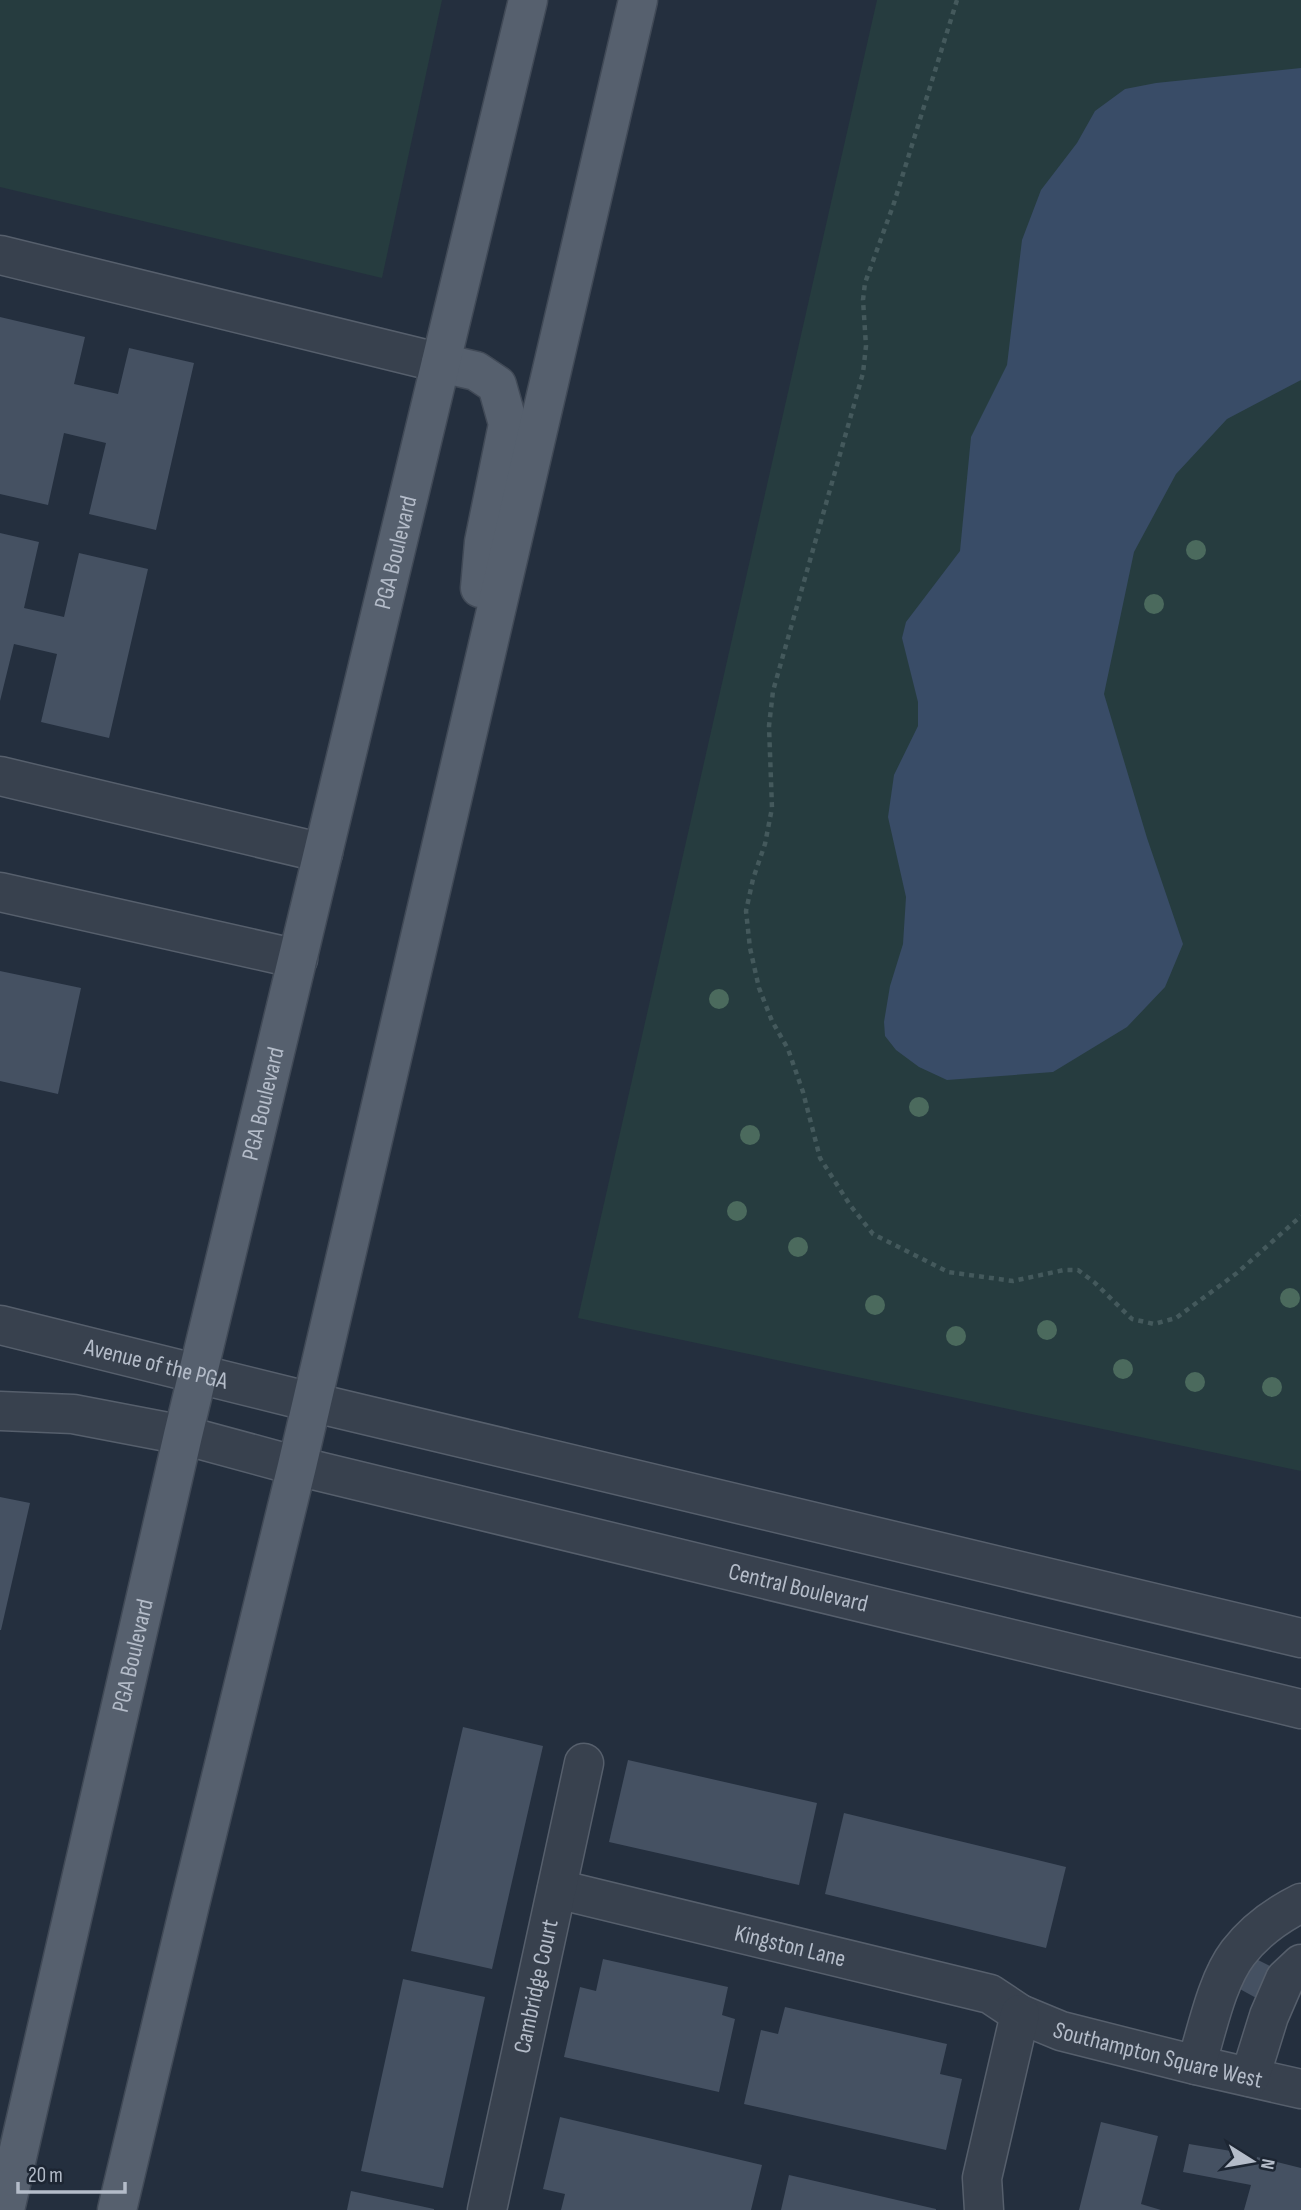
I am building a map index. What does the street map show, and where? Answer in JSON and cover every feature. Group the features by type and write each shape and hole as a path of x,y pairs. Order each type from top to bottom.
{"main road":[{"name":"PGA Boulevard","path":"5,2210 183,1435 528,0"},
{"path":"117,2210 297,1466 638,0"},
{"path":"441,363 476,371 497,385 508,424 484,542 464,747"}],"street":[{"path":"0,255 441,363"},
{"path":"0,776 323,853"},
{"path":"0,892 298,958"},
{"name":"Avenue of the PGA","path":"0,1325 312,1402"},
{"path":"312,1402 1301,1638"},
{"path":"0,1411 73,1414 183,1435 297,1466"},
{"name":"Central Boulevard","path":"297,1466 1301,1709"},
{"name":"Cambridge Court","path":"486,2210 584,1763"},
{"name":"Kingston Lane","path":"556,1889 990,1994 1020,2014"},
{"path":"1196,2065 1224,1980 1237,1955 1255,1934 1301,1903"},
{"path":"1250,2077 1269,2017 1285,1979 1301,1964"},
{"path":"984,2210 982,2178 1020,2014"},
{"name":"Southampton Square West","path":"1020,2014 1061,2031 1301,2089"}],"path":[{"path":"957,0 928,99 865,283 863,300 866,346 863,373 773,691 769,726 772,808 746,911 750,948 759,988 792,1060 820,1158 850,1205 873,1234 948,1272 1013,1281 1064,1270 1078,1270 1132,1319 1154,1324 1176,1318 1237,1273 1301,1216"}],"green space":[{"path":"0,0 442,0 382,278 0,187"},
{"path":"877,0 1301,0 1301,1471 578,1318"}],"water":[{"path":"1301,68 1301,380 1227,419 1176,474 1134,552 1104,694 1147,838 1183,944 1165,987 1127,1027 1053,1072 947,1080 919,1067 896,1050 885,1036 884,1022 890,986 903,944 906,897 888,817 894,775 918,726 918,702 902,638 906,622 960,551 971,437 1007,365 1022,240 1041,190 1077,143 1095,111 1125,89 1156,83"}],"building":[{"path":"0,317 85,337 74,384 118,394 129,348 194,363 156,530 89,514 106,443 64,433 48,505 0,494"},
{"path":"0,533 39,542 24,608 64,617 79,553 148,569 109,738 41,722 57,654 14,644 0,701"},
{"path":"0,971 81,988 58,1094 0,1081"},
{"path":"0,1497 30,1503 1,1630 0,1630"},
{"path":"463,1727 543,1746 492,1969 411,1951"},
{"path":"628,1760 817,1803 799,1885 609,1842"},
{"path":"844,1813 1066,1867 1046,1948 825,1894"},
{"path":"1254,1958 1274,1968 1258,1999 1238,1988"},
{"path":"603,1959 728,1987 722,2015 735,2019 719,2092 564,2057 580,1987 596,1991"},
{"path":"403,1979 485,1997 443,2188 361,2171"},
{"path":"785,2007 947,2044 940,2074 962,2079 946,2150 744,2104 761,2030 778,2034"},
{"path":"560,2117 762,2165 751,2210 561,2210 565,2194 543,2189"},
{"path":"1101,2122 1158,2136 1141,2204 1161,2210 1079,2210"},
{"path":"1189,2144 1231,2151 1230,2156 1256,2162 1257,2157 1301,2168 1301,2210 1244,2210 1251,2185 1183,2172"},
{"path":"789,2175 936,2209 936,2210 781,2210"},
{"path":"351,2191 434,2209 434,2210 347,2210"}]}
